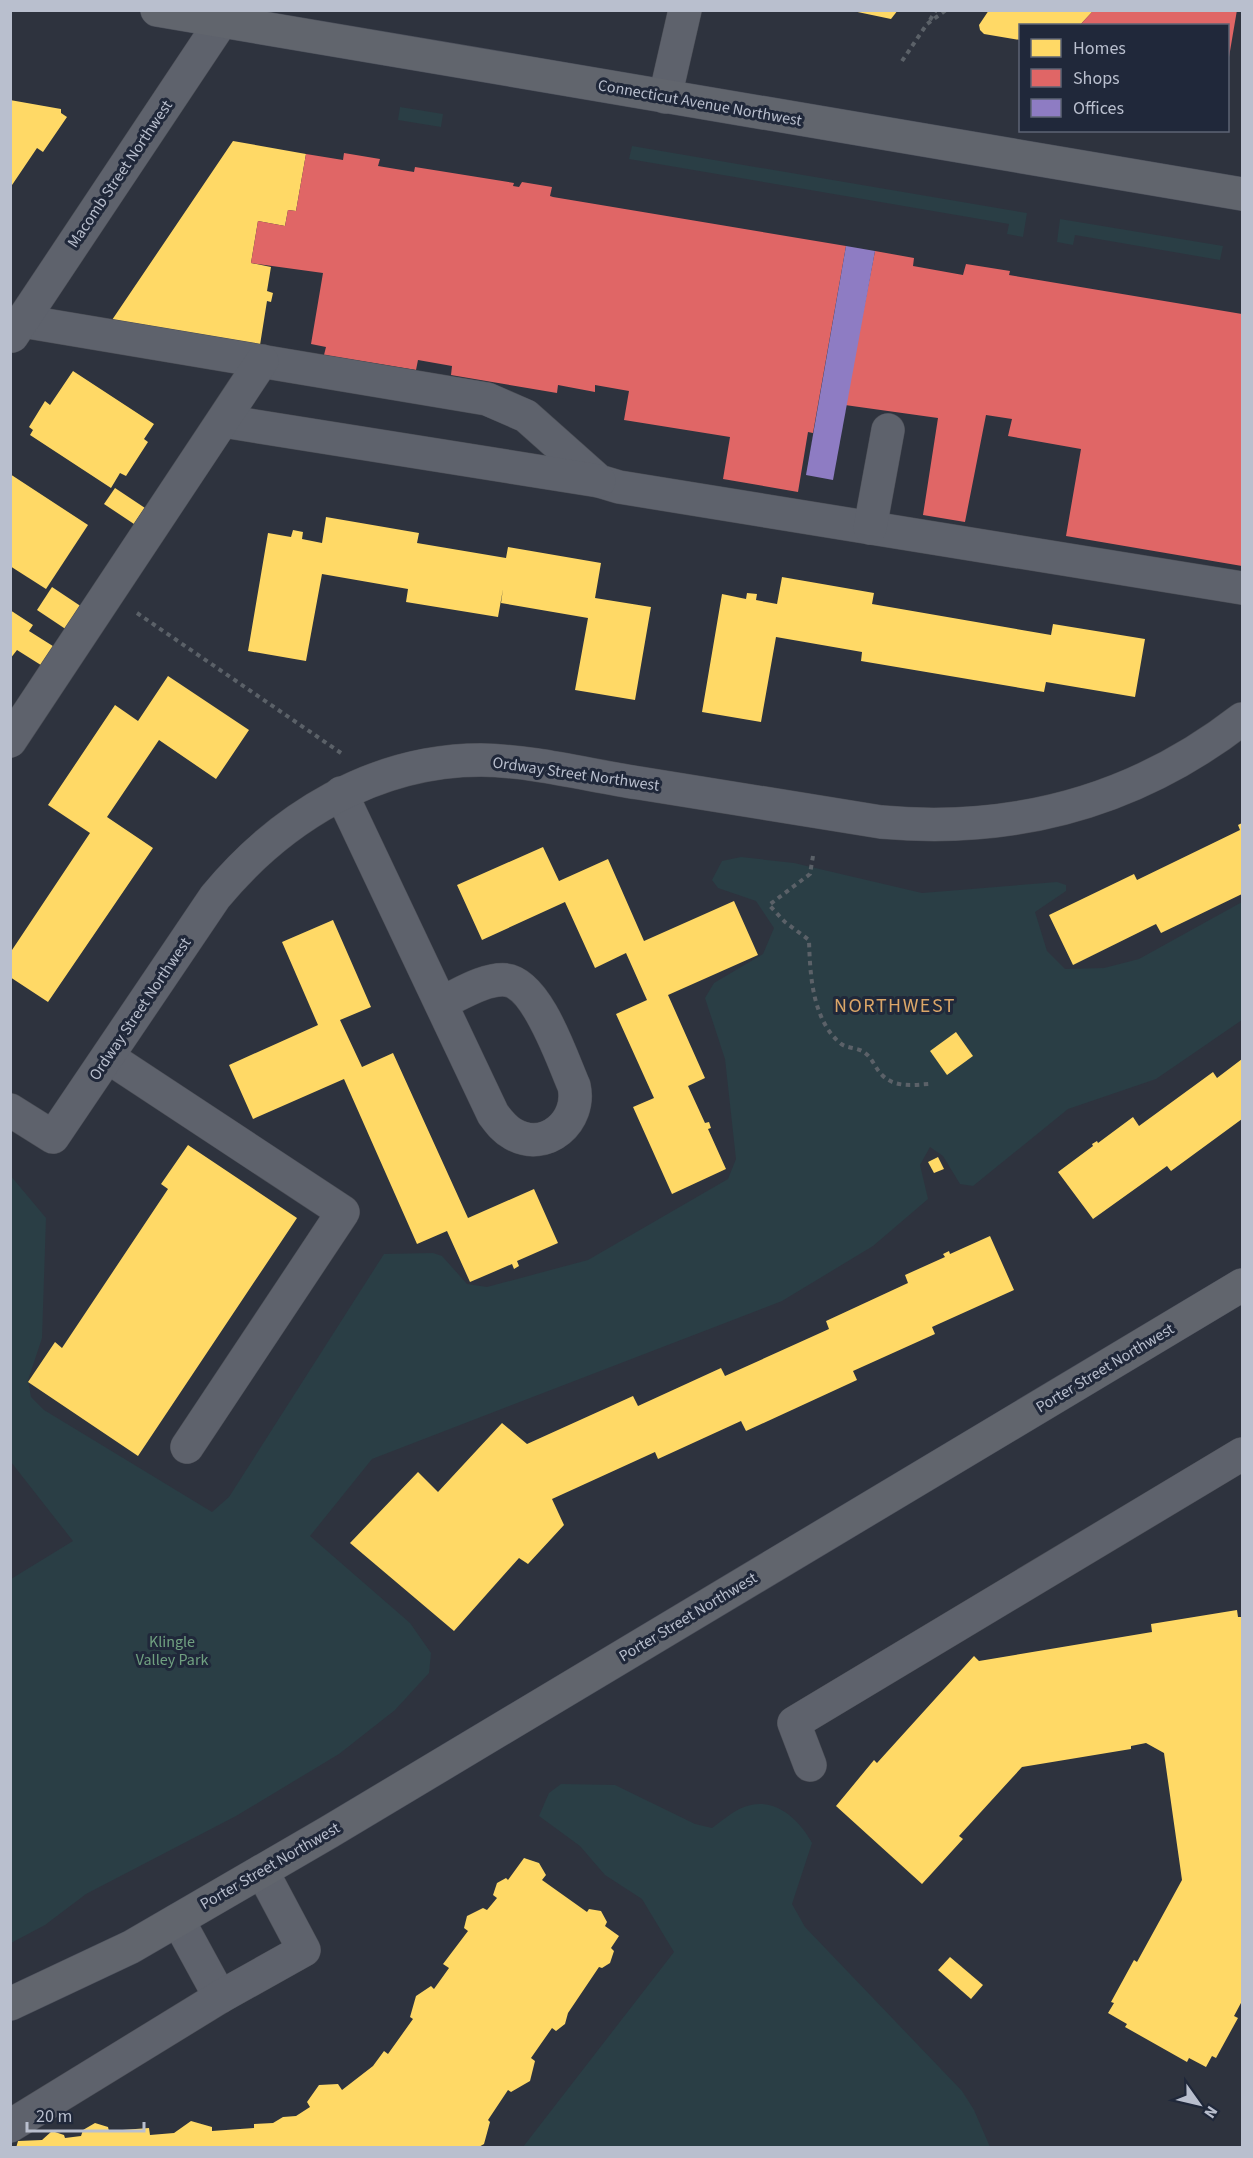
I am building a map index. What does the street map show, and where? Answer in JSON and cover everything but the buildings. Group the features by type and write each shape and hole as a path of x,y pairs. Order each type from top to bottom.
{"main road":[{"name":"Connecticut Avenue Northwest","path":"157,10 225,16 665,97 1242,194"},
{"name":"Porter Street Northwest","path":"10,2004 131,1947 262,1871 1242,1285"},
{"name":"Porter Street Northwest","path":"10,2025 55,2000 131,1947"}],"street":[{"path":"665,97 685,10"},
{"name":"Macomb Street Northwest","path":"16,329 225,16"},
{"path":"16,329 262,361 487,399 510,407 526,416 598,481"},
{"path":"10,741 262,361"},
{"path":"223,421 1242,588"},
{"path":"870,528 888,430"},
{"name":"Ordway Street Northwest","path":"10,1110 53,1137 215,897 237,870 288,825 341,793 379,779 446,763 514,762 881,822 925,826 970,825 1014,821 1099,799 1171,766 1242,719"},
{"path":"341,793 493,1114 502,1126 514,1135 533,1140 552,1135 566,1124 574,1112 577,1099 574,1086 540,1009 520,986 506,980 489,982 441,1003"},
{"path":"108,1057 343,1212 187,1447"},
{"path":"810,1765 794,1723 1242,1454"},
{"path":"10,2126 220,1997 304,1950 262,1871"},
{"path":"178,1920 220,1997"}],"path":[{"path":"902,61 936,10"},
{"path":"927,24 946,10"},
{"path":"108,593 379,779"},
{"path":"813,856 810,874 769,904 785,922 809,940 811,988 828,1027 842,1044 861,1049 871,1057 882,1075 899,1085 929,1084"}],"green space":[{"path":"400,107 443,114 441,127 398,120"},
{"path":"632,146 1027,213 1023,237 1007,234 1009,224 629,159"},
{"path":"1060,219 1223,246 1220,260 1075,235 1073,245 1057,242"},
{"name":"Klingle Valley Park","path":"741,857 794,863 922,893 1057,882 1066,885 1066,891 1035,912 1047,951 1065,969 1104,968 1139,959 1242,902 1242,1020 1156,1079 1068,1109 973,1186 960,1184 943,1156 930,1147 920,1165 928,1199 873,1246 782,1301 372,1459 310,1536 410,1623 431,1653 429,1673 395,1710 339,1754 236,1816 86,1894 45,1925 11,1943 11,1579 73,1541 11,1462 10,1175 46,1218 42,1338 28,1380 31,1397 44,1410 212,1512 229,1497 384,1254 433,1253 442,1256 467,1284 487,1287 588,1260 728,1179 736,1159 725,1059 705,998 714,983 763,954 774,928 756,901 718,888 712,880 722,861"},
{"path":"561,1784 615,1785 695,1824 712,1828 736,1811 755,1804 776,1807 793,1818 812,1843 792,1904 805,1927 962,2091 974,2110 990,2147 523,2147 674,1952 642,1899 605,1875 580,1846 539,1816 549,1793"}],"district":[{"name":"NORTHWEST","path":"895,1006"}]}
